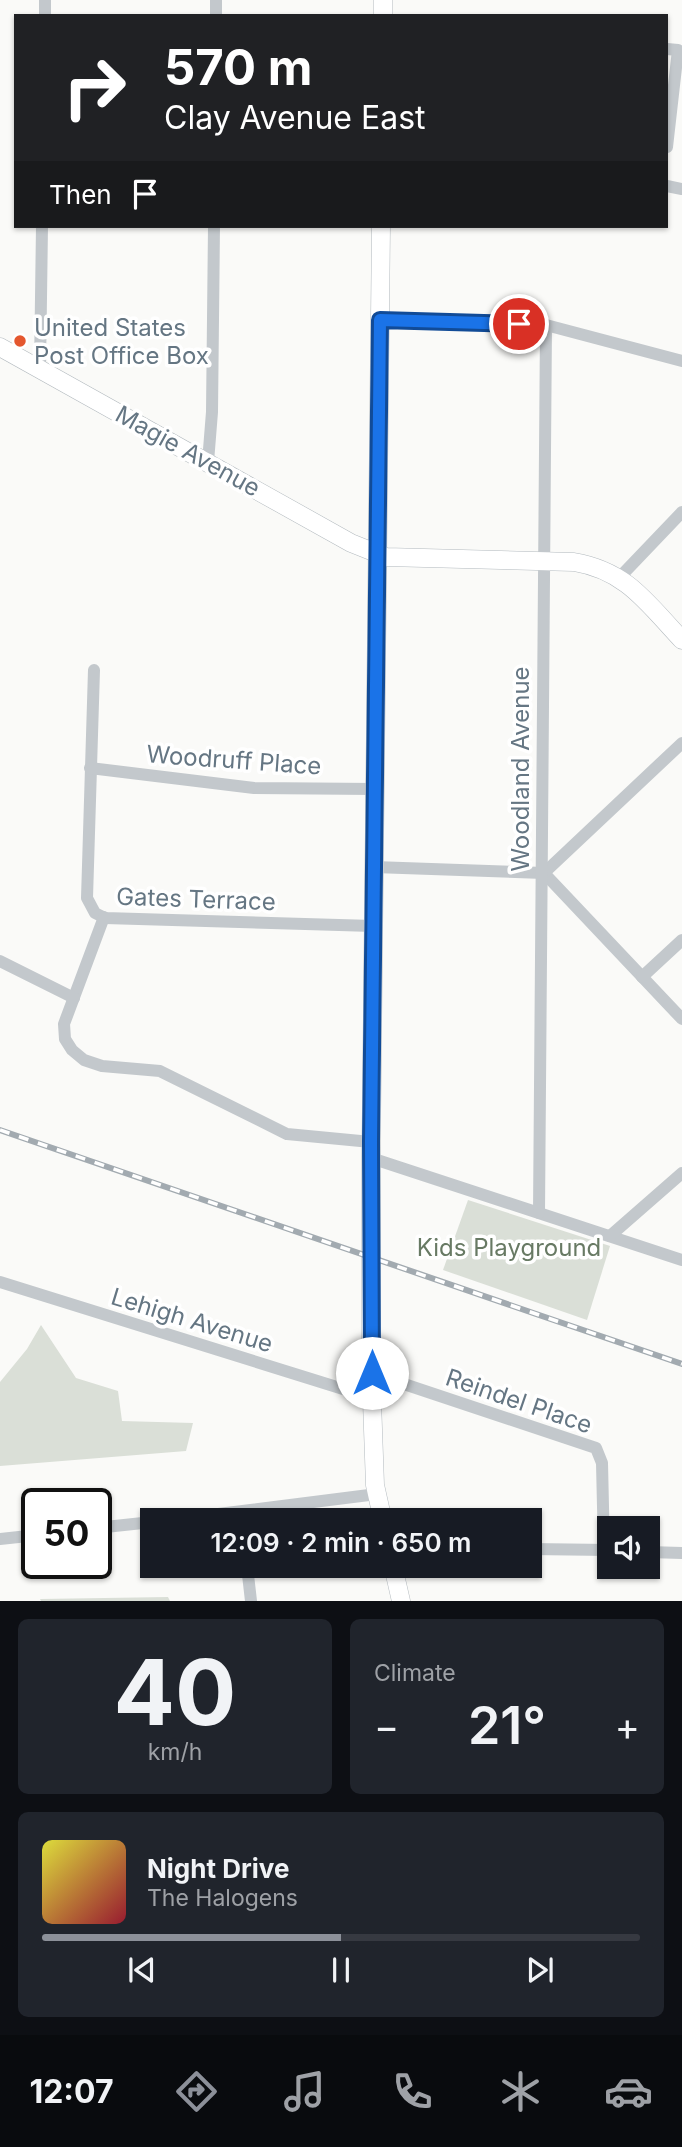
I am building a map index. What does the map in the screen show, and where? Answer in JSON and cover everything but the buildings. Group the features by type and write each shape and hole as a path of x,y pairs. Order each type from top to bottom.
{"main road":[{"path":"380,1508 375,1485 372,1398 371,1150 381,228"},
{"name":"Magie Avenue","path":"0,347 351,543 386,557 574,562 593,565 629,583 682,640"},
{"path":"396,1578 401,1601"}],"street":[{"path":"668,49 678,50 668,139"},
{"path":"40,369 42,228"},
{"path":"208,462 212,412 214,228"},
{"path":"380,320 546,325 682,361"},
{"name":"Woodland Avenue","path":"539,1213 542,561 546,325"},
{"path":"619,578 682,512"},
{"name":"Gates Terrace","path":"94,670 87,898 95,913 104,917 373,926"},
{"path":"542,873 682,743"},
{"name":"Woodruff Place","path":"90,768 254,788 375,789"},
{"path":"374,867 542,873 682,1019"},
{"path":"104,917 64,1024 65,1039 83,1060 102,1066 160,1071 287,1134 371,1150 539,1213 682,1260"},
{"path":"642,977 682,940"},
{"path":"0,961 74,998"},
{"path":"610,1236 682,1172"},
{"name":"Lehigh Avenue","path":"0,1282 372,1398"},
{"name":"Reindel Place","path":"372,1373 596,1448 603,1463 605,1516"},
{"path":"290,1508 377,1494"},
{"path":"112,1526 140,1523"},
{"path":"0,1539 21,1537"},
{"path":"542,1549 597,1550"},
{"path":"660,1552 682,1553"},
{"path":"248,1578 251,1601"}],"green space":[{"name":"Kids Playground","path":"468,1200 610,1246 587,1320 443,1270"},
{"path":"41,1325 76,1378 118,1391 122,1421 193,1423 186,1451 0,1466 0,1382 27,1349"},
{"path":"168,1597 170,1601 40,1599"}],"railway":[{"path":"0,1130 682,1364"}],"place":[{"name":"United States Post Office Box","path":"20,341"}],"route":[{"path":"372,1373 371,1142 380,320 519,324"}]}
